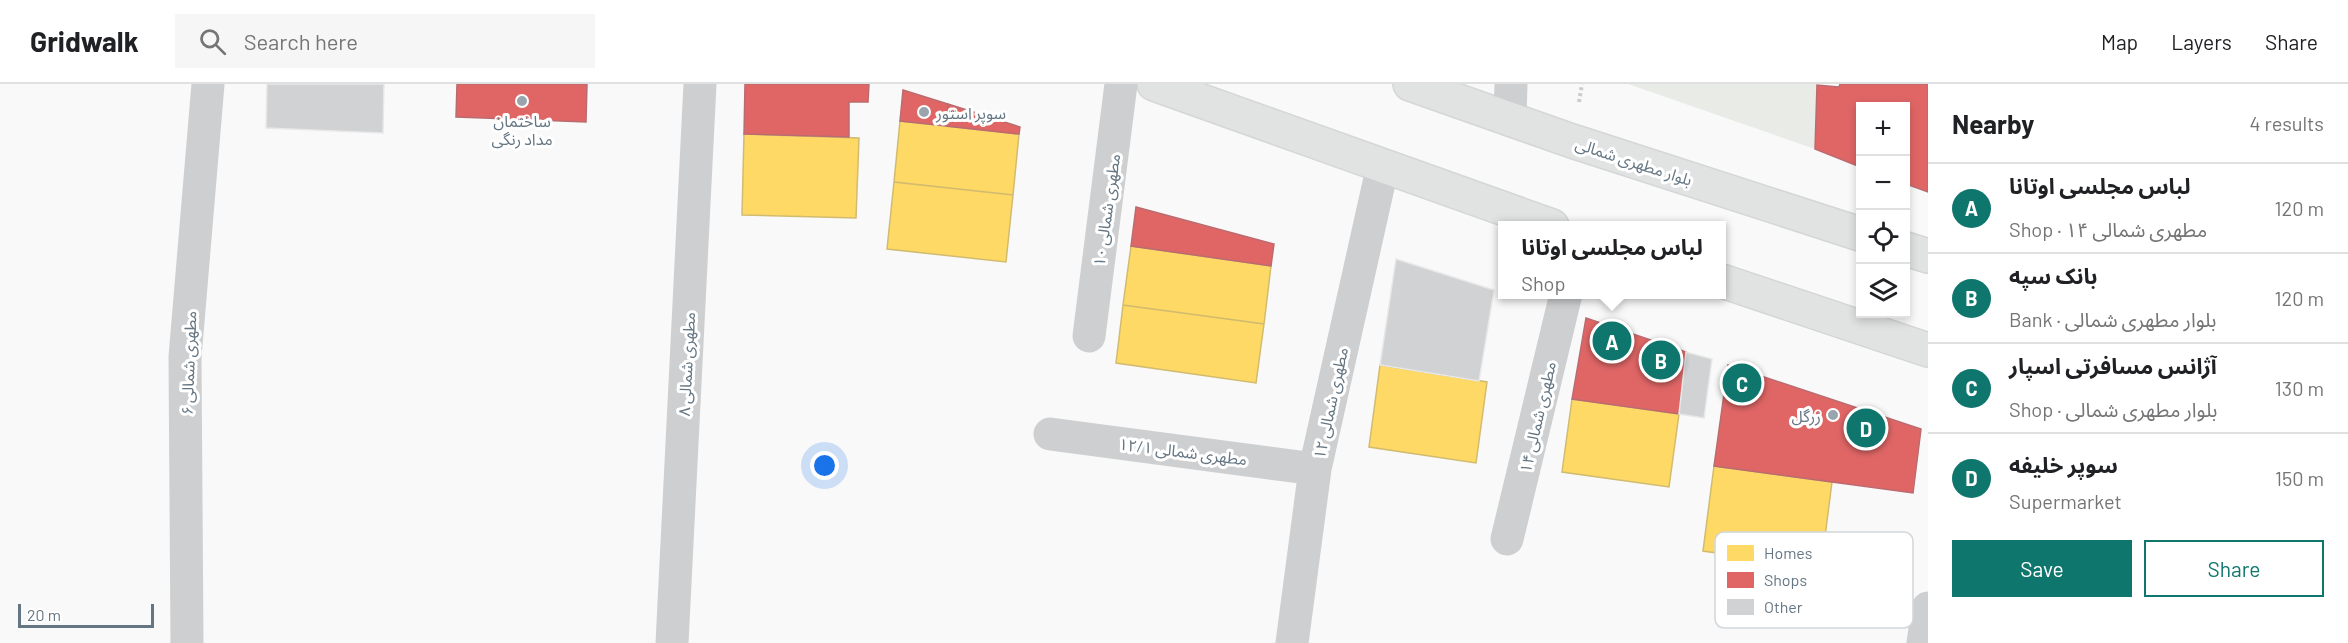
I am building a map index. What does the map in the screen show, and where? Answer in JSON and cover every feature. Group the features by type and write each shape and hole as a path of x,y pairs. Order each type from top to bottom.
{"main road":[{"path":"1154,84 1541,221"},
{"name":"بلوار مطهرى شمالى","path":"1410,84 1856,233"},
{"path":"1910,251 1928,256"},
{"path":"1726,282 1928,350"}],"street":[{"name":"۶ مطهری شمالی","path":"187,643 185,357 208,84"},
{"name":"۸ مطهری شمالی","path":"672,643 700,84"},
{"name":"۱۰ مطهری شمالی","path":"1089,336 1121,84"},
{"path":"1510,118 1511,84"},
{"name":"۱۲ مطهری شمالی","path":"1292,643 1315,469 1383,165"},
{"name":"۱۴ مطهری شمالی","path":"1508,539 1565,299"},
{"name":"۱۲/۱ مطهری شمالی","path":"1050,434 1315,469"},
{"path":"1923,643 1928,608"}],"shaded area":[{"path":"1628,84 1817,84 1815,149"}],"building: Homes":[{"path":"900,121 1019,134 1013,195 894,182"},
{"path":"744,134 859,138 856,218 742,215"},
{"path":"894,182 1013,195 1006,262 887,249"},
{"path":"1131,246 1271,266 1264,324 1123,305"},
{"path":"1123,305 1264,324 1256,383 1116,363"},
{"path":"1380,365 1487,382 1476,463 1369,447"},
{"path":"1572,399 1679,414 1669,487 1562,472"},
{"path":"1714,466 1832,482 1826,532 1715,532 1715,553 1703,551"}],"building: Shops":[{"name":"ساختمان مداد رنگی","path":"457,84 587,84 586,122 456,117"},
{"path":"745,84 869,84 868,102 849,102 849,137 744,134"},
{"path":"1840,84 1928,84 1928,192 1910,185 1910,102 1856,102 1856,165 1815,149 1817,85 1839,87"},
{"path":"903,90 948,104 946,126 900,121"},
{"path":"948,104 1020,127 1019,134 946,126"},
{"path":"1136,207 1274,244 1271,266 1131,246"},
{"path":"1586,318 1686,352 1679,414 1572,399"},
{"path":"1728,365 1921,429 1913,493 1714,466"}],"building: Other":[{"path":"267,84 384,84 383,133 266,128"},
{"path":"1396,259 1494,290 1479,381 1380,365"},
{"path":"1686,352 1712,359 1704,418 1679,414"}],"place":[{"name":"ساختمان مداد رنگی","path":"522,101"},
{"name":"سوپر استور","path":"924,112"},
{"name":"لباس مجلسی اوتانا","path":"1612,341"},
{"name":"بانک سپه","path":"1661,360"},
{"name":"آژانس مسافرتی اسپار","path":"1742,383"},
{"name":"زرگل","path":"1833,415"},
{"name":"سوپر خلیفه","path":"1866,428"}]}
